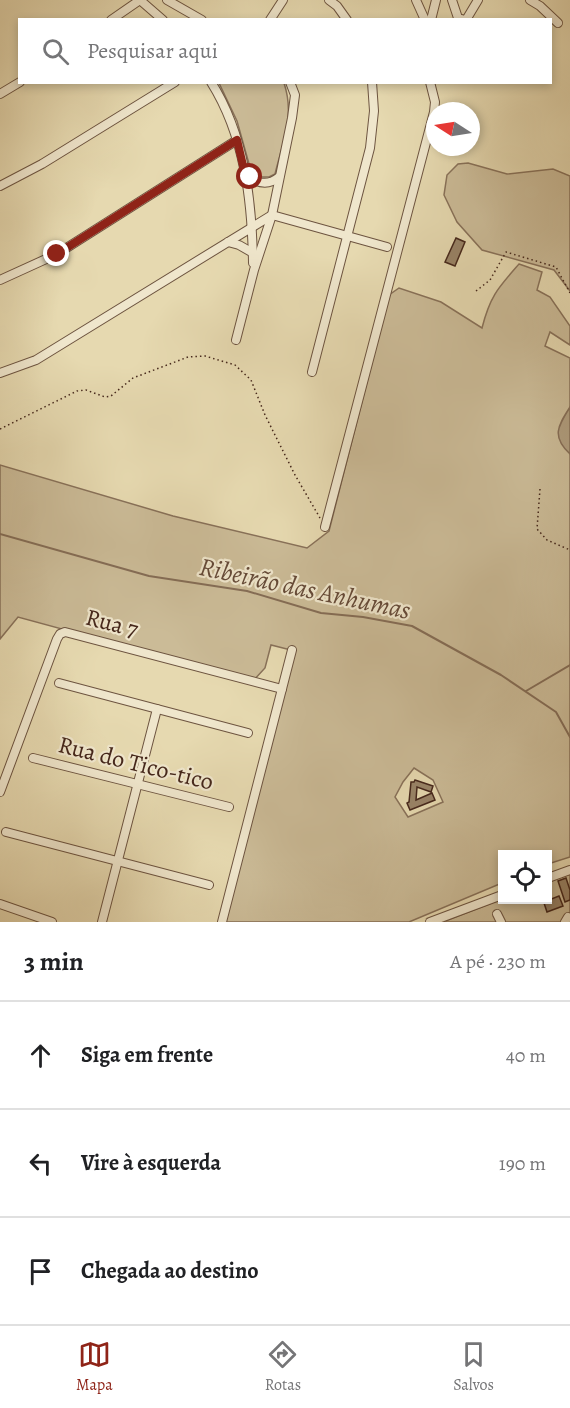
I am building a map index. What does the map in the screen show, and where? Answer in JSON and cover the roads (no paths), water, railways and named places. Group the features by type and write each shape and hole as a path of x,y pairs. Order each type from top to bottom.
{"street":[{"path":"114,18 140,0 162,18"},
{"path":"167,0 198,18"},
{"path":"271,18 283,0"},
{"path":"329,0 337,6 346,18"},
{"path":"416,0 424,18"},
{"path":"431,18 436,0"},
{"path":"452,0 458,18"},
{"path":"467,18 478,0"},
{"path":"530,0 558,23"},
{"path":"0,94 18,82"},
{"path":"0,186 42,164 172,84"},
{"path":"212,84 225,107 237,140 245,174 252,228 254,270"},
{"path":"236,340 254,270 272,215 295,95 291,84"},
{"path":"312,372 370,148 374,111 372,84"},
{"path":"325,527 434,112 435,102 430,84"},
{"path":"0,280 57,254 237,140"},
{"path":"245,174 263,183 272,182 279,177"},
{"path":"0,373 36,360 272,215 387,247"},
{"path":"228,242 253,253"},
{"name":"Rua 7","path":"0,792 57,639 65,632 282,689"},
{"path":"222,922 292,650"},
{"path":"59,683 248,733"},
{"path":"102,922 157,709"},
{"name":"Rua do Tico-tico","path":"33,758 229,807"},
{"path":"6,832 209,885"},
{"path":"552,877 570,870"},
{"path":"430,922 498,896"},
{"path":"0,904 52,922"}],"waterway":[{"name":"Ribeirão das Anhumas","path":"0,534 149,576 247,591 321,613 363,617 412,626 501,675 556,712 570,737"},
{"path":"526,691 570,665"}]}
